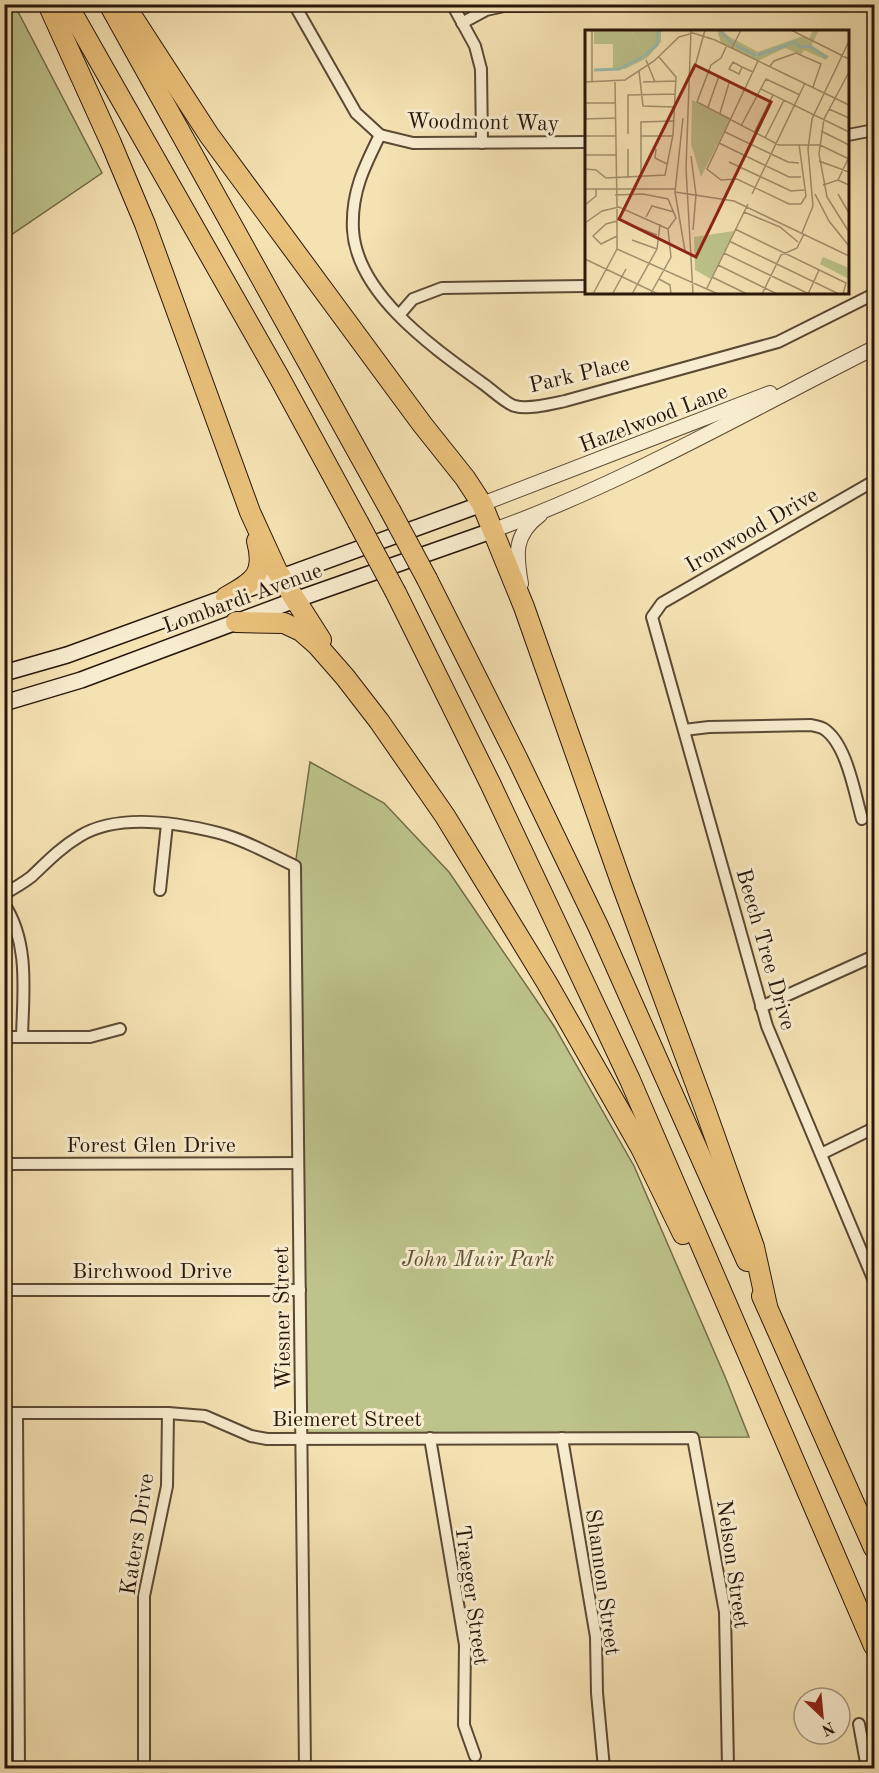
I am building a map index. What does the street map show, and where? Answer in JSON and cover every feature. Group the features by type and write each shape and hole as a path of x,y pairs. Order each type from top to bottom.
{"highway":[{"path":"48,4 145,224 250,512 281,578 345,677 445,816 547,983 641,1148 701,1272 726,1305"},
{"path":"67,4 279,377 358,522 396,593 490,783 655,1137 874,1646"},
{"path":"109,4 390,510 518,760 598,926 874,1548"},
{"path":"124,4 203,126 482,504 524,607 754,1247 767,1306"},
{"path":"226,597 251,582 260,568 261,556 250,512"},
{"path":"236,622 279,623 297,628 317,645 345,677"}],"main road":[{"name":"Lombardi Avenue","path":"4,673 67,655 482,504"},
{"name":"Lombardi Avenue","path":"4,703 87,678 295,600 494,530"}],"street":[{"path":"294,4 356,113 380,135"},
{"path":"452,4 475,46 481,69 482,143"},
{"path":"462,23 486,10 504,6 681,4"},
{"path":"849,135 874,130"},
{"name":"Woodmont Way","path":"380,135 413,143 585,142"},
{"name":"Park Place","path":"380,135 363,169 354,198 353,232 361,262 379,292 430,346 515,406 539,406 778,342 874,294"},
{"path":"400,314 413,299 442,288 585,286"},
{"name":"Hazelwood Lane","path":"494,530 667,456 874,348"},
{"name":"Hazelwood Lane","path":"482,504 591,464 839,366"},
{"name":"Ironwood Drive","path":"652,618 662,603 873,486"},
{"path":"524,607 516,559 518,545 531,522 550,507"},
{"name":"Beech Tree Drive","path":"652,618 767,1026 874,1281"},
{"path":"684,730 709,727 811,725 824,729 844,755 862,819"},
{"path":"4,894 30,878 53,854 82,834 115,824 140,822 166,824 159,890"},
{"name":"Wiesner Street","path":"166,824 220,834 295,866 305,1768"},
{"path":"4,904 19,939 23,969 22,1037"},
{"path":"761,1007 874,956"},
{"path":"4,1037 90,1037 120,1029"},
{"path":"821,1154 874,1128"},
{"name":"Forest Glen Drive","path":"4,1164 298,1163"},
{"name":"Birchwood Drive","path":"4,1290 300,1290"},
{"name":"Biemeret Street","path":"4,1413 168,1413 205,1416 251,1436 267,1438 693,1437"},
{"path":"17,1413 19,1768"},
{"name":"Katers Drive","path":"144,1768 144,1596 168,1486 168,1413"},
{"name":"Nelson Street","path":"693,1437 725,1612 728,1768"},
{"name":"Traeger Street","path":"430,1438 465,1645 464,1725 474,1756"},
{"name":"Shannon Street","path":"562,1438 596,1637 597,1693 604,1768"},
{"path":"859,1724 867,1768"}],"green space":[{"path":"14,4 102,173 5,239 4,5"},
{"name":"John Muir Park","path":"310,762 384,803 449,872 554,1026 634,1166 749,1437 301,1439 295,866"}]}
